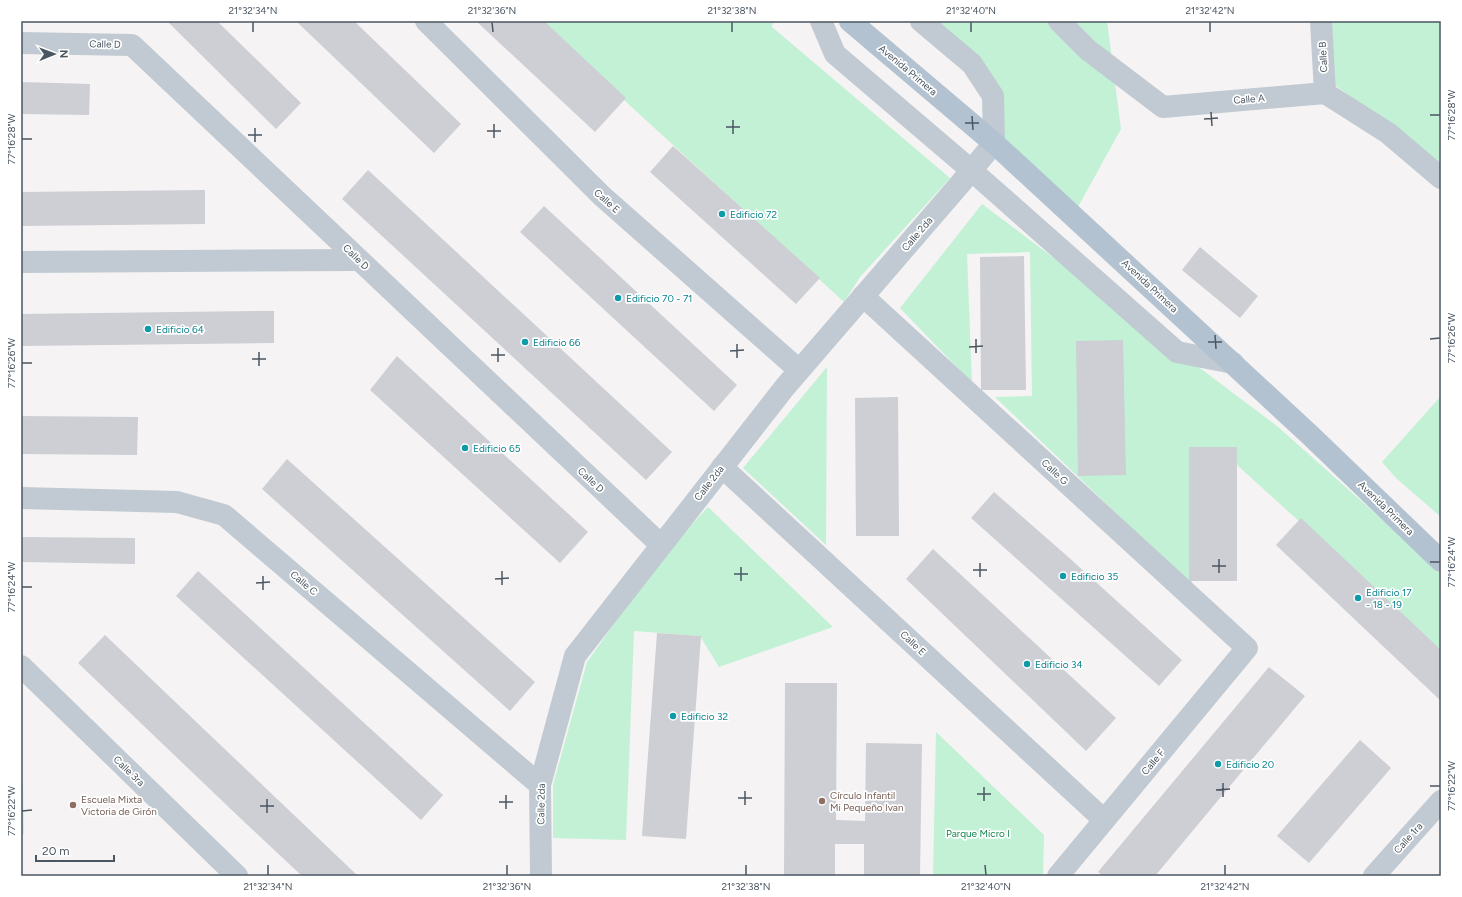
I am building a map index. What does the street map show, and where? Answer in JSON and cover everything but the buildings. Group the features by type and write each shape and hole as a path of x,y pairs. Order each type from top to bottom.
{"main road":[{"name":"Avenida Primera","path":"850,21 994,143 1233,363 1441,561"}],"street":[{"name":"Calle E","path":"426,21 602,196 799,370"},
{"path":"821,21 835,54 971,170 1177,352 1233,363"},
{"path":"921,21 972,64 993,96 994,143"},
{"name":"Calle A","path":"1059,21 1088,50 1163,107 1325,93"},
{"name":"Calle B","path":"1321,21 1325,93"},
{"name":"Calle D","path":"21,43 132,45 661,545"},
{"path":"1325,93 1388,133 1441,178"},
{"name":"Calle 2da","path":"541,876 540,784 575,656 799,370 994,143"},
{"path":"21,262 358,260"},
{"name":"Calle G","path":"863,296 1247,648"},
{"name":"Calle E","path":"722,467 1104,820"},
{"name":"Calle C","path":"21,498 177,502 224,515 540,784"},
{"name":"Calle F","path":"1058,876 1247,648"},
{"name":"Calle 3ra","path":"21,666 237,876"},
{"name":"Calle 1ra","path":"1374,876 1441,801"}],"green space":[{"path":"538,21 773,21 772,27 950,178 860,277 844,302"},
{"path":"921,21 1107,21 1121,129 1073,216 994,143 993,96"},
{"path":"1329,21 1441,21 1441,165 1331,82"},
{"path":"982,204 1277,426 1441,572 1441,650 1237,465 1192,449 1192,586 995,397 1032,396 1030,252 967,254 972,383 900,308"},
{"path":"827,367 826,545 743,468"},
{"path":"1441,396 1441,517 1396,478 1382,462"},
{"path":"708,507 833,627 719,667 700,636 634,631 626,840 553,838 553,785 587,662 662,556"},
{"name":"Parque Micro I","path":"936,732 1044,835 1043,876 933,876"},
{"path":"21,784 23,784 24,834 21,834"}],"place":[{"name":"Edificio 72","path":"722,214"},
{"name":"Edificio 70 - 71","path":"618,298"},
{"name":"Edificio 64","path":"148,329"},
{"name":"Edificio 66","path":"525,342"},
{"name":"Edificio 65","path":"465,448"},
{"name":"Edificio 35","path":"1063,576"},
{"name":"Edificio 17 - 18 - 19","path":"1358,598"},
{"name":"Edificio 34","path":"1027,664"},
{"name":"Edificio 32","path":"673,716"},
{"name":"Edificio 20","path":"1218,764"},
{"name":"Círculo Infantil Mi Pequeño Ivan","path":"822,801"},
{"name":"Escuela Mixta Victoria de Girón","path":"73,805"}]}
